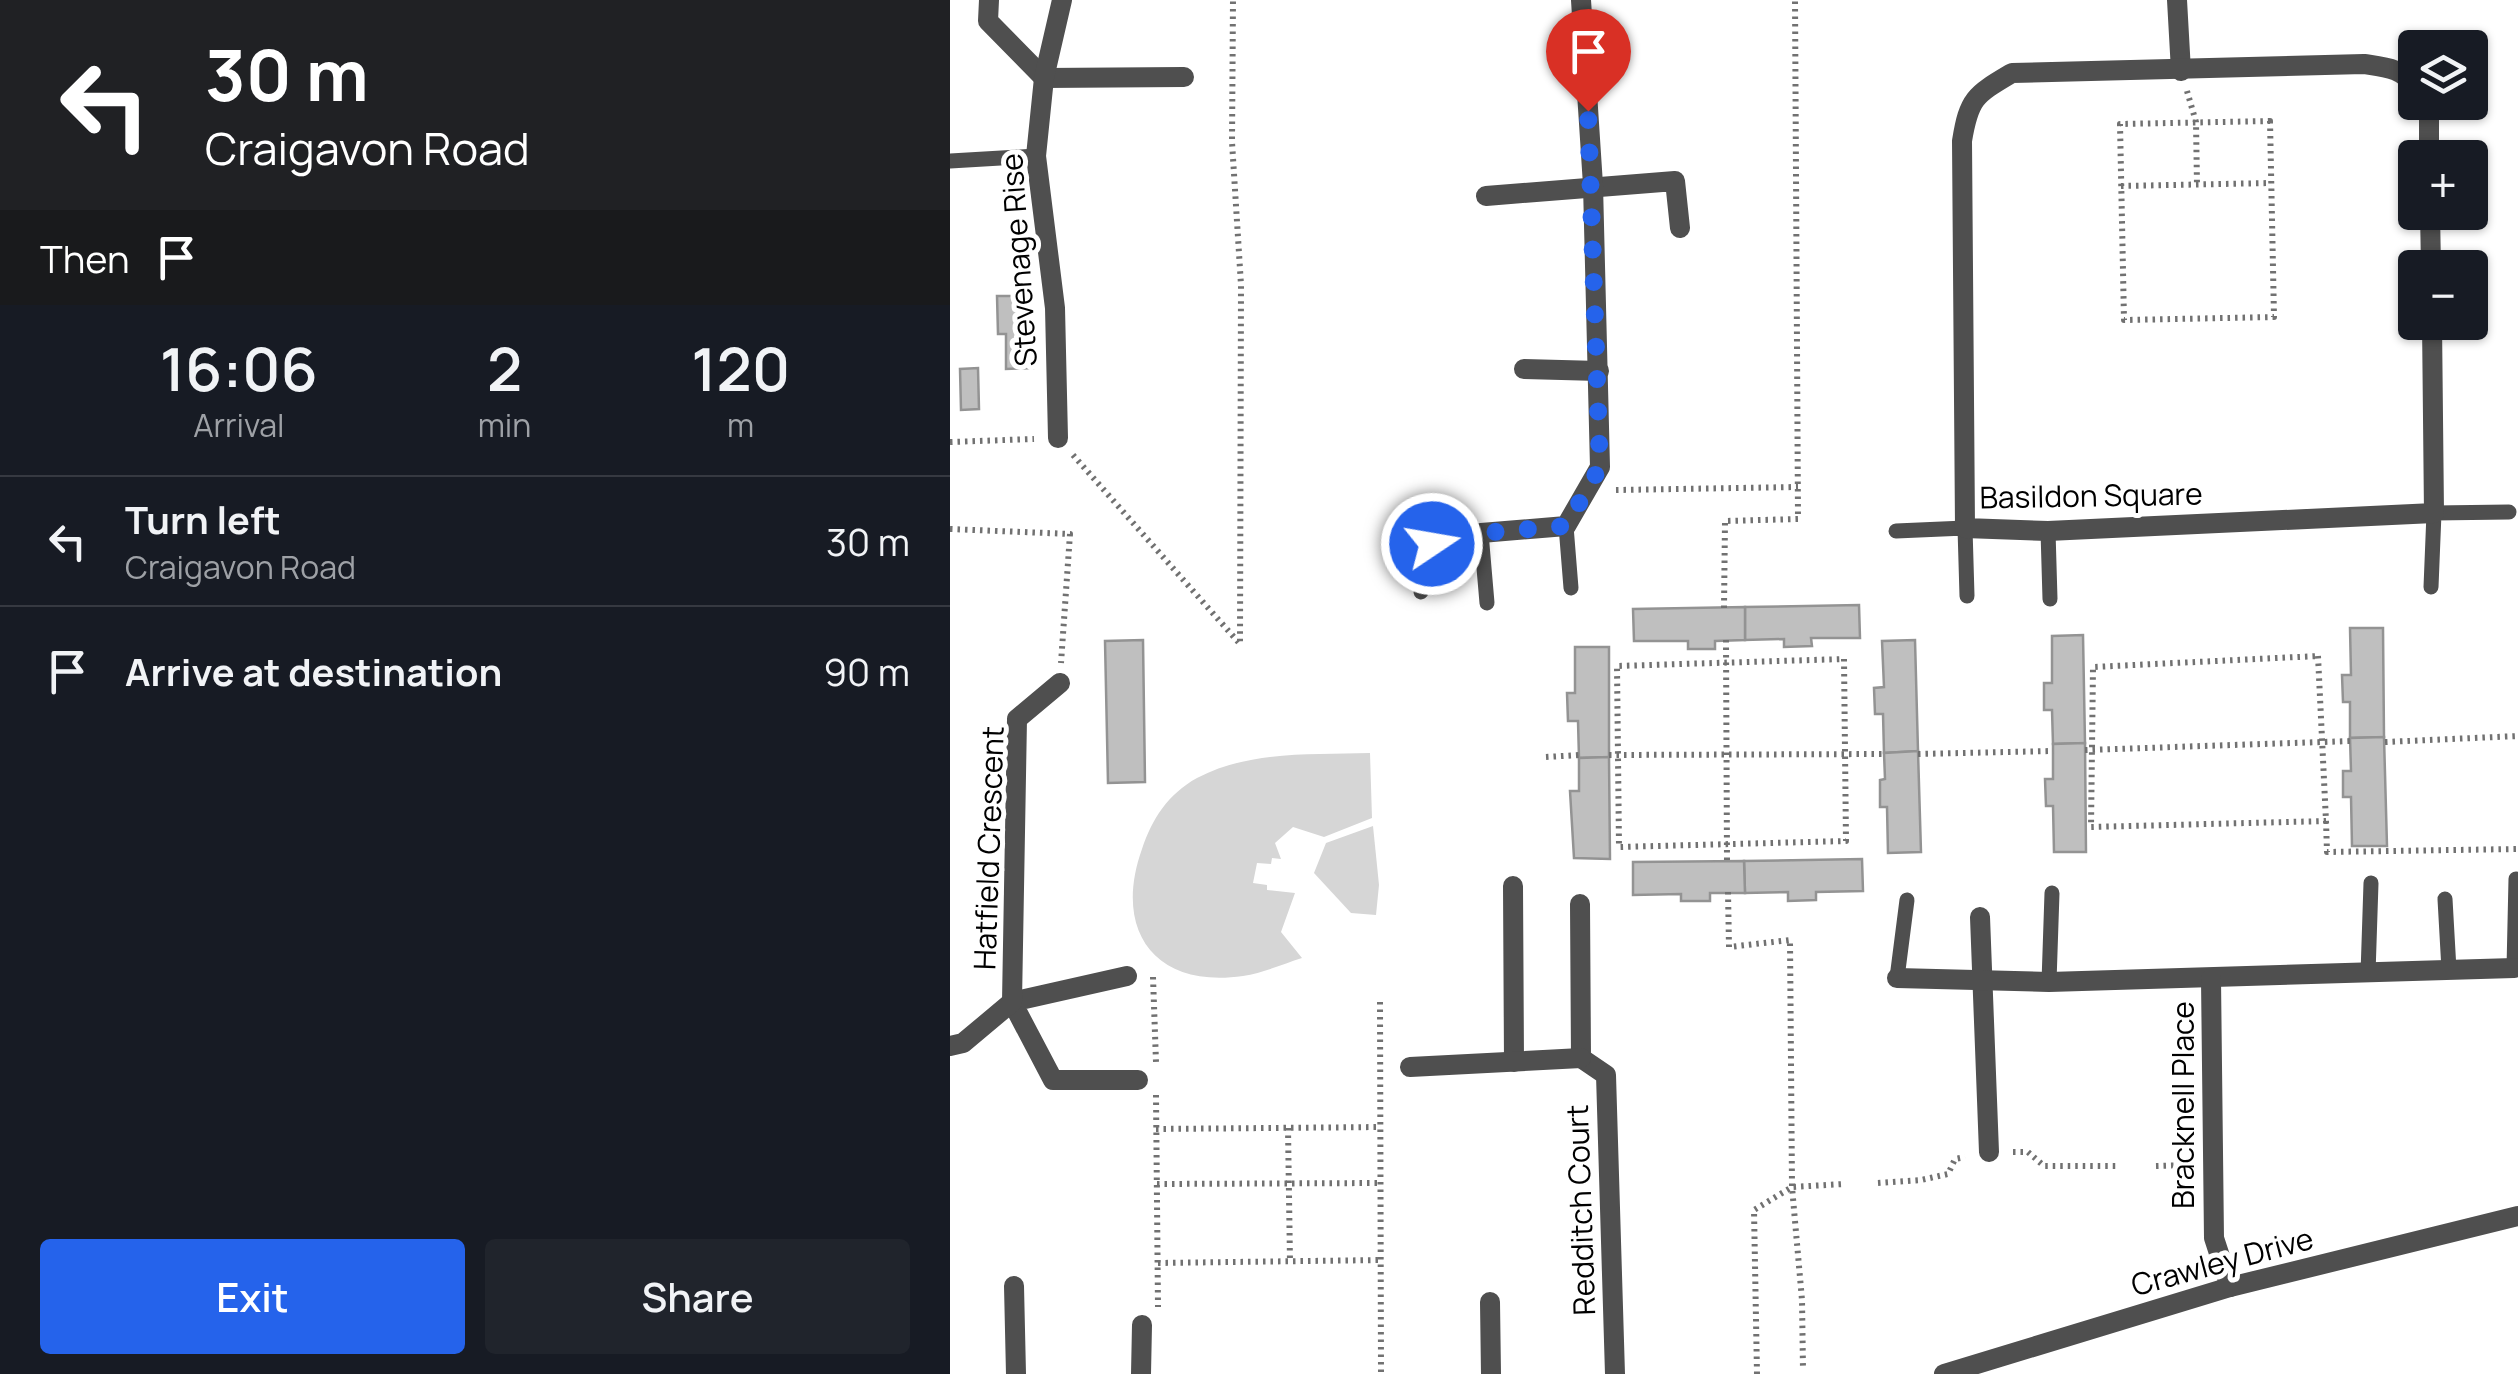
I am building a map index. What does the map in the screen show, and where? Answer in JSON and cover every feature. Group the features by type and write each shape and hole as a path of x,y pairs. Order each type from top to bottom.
{"street":[{"path":"989,0 988,21 1044,78 1184,77"},
{"name":"Stevenage Rise","path":"1058,438 1055,308 1036,156 1044,78 1062,0"},
{"path":"1432,544 1481,533 1566,526 1600,467 1593,185 1581,0"},
{"path":"2177,0 2181,70"},
{"name":"Basildon Square","path":"2398,72 2364,64 2012,73 1982,91 1967,110 1962,141 1965,528 2048,531 2434,512"},
{"path":"1486,196 1675,181 1680,228"},
{"path":"2432,340 2434,512"},
{"path":"1524,369 1599,371"},
{"name":"Hatfield Crescent","path":"1060,683 1016,719 1012,1002 1053,1080 1150,1081"},
{"path":"1513,886 1514,1062"},
{"path":"1410,1066 1581,1058 1580,904"},
{"path":"1980,918 1990,1152"},
{"name":"Bracknell Place","path":"1898,978 2049,982 2514,968"},
{"name":"Hatfield Crescent","path":"950,1046 963,1043 1012,1002 1127,976"},
{"name":"Bracknell Place","path":"2212,979 2214,1238 2230,1287"},
{"name":"Redditch Court","path":"1581,1058 1606,1075 1615,1374"},
{"name":"Crawley Drive","path":"1944,1374 2230,1287 2518,1216"},
{"path":"1014,1286 1016,1374"},
{"path":"1490,1302 1492,1374"},
{"path":"1141,1374 1150,1323"}],"lane":[{"path":"952,166 1036,156"},
{"path":"2431,587 2434,512 2509,512"},
{"path":"1566,526 1570,588"},
{"path":"1896,531 1965,528 1967,596"},
{"path":"2048,531 2050,599"},
{"path":"1481,533 1488,604"},
{"path":"1421,592 1432,544"},
{"path":"2514,968 2516,878"},
{"path":"2368,974 2371,883"},
{"path":"2049,982 2052,893"},
{"path":"2446,899 2449,970"},
{"path":"1898,978 1906,900"}],"path":[{"path":"950,442 1058,438 1240,644 1241,285 1232,142 1233,0"},
{"path":"1724,608 1725,521 1798,519 1796,0"},
{"path":"2270,121 2274,317 2124,320 2120,124 2196,122 2270,121"},
{"path":"2196,122 2197,185"},
{"path":"2122,186 2272,183"},
{"path":"1584,490 1798,487"},
{"path":"950,530 1070,534 1060,683"},
{"path":"1726,640 1727,861"},
{"path":"2326,821 2092,827 2092,667 2318,656 2324,742 2327,852 2517,848"},
{"path":"1844,660 1846,841 1618,847 1617,666 1726,662 1844,660"},
{"path":"2384,742 2518,736"},
{"path":"2085,750 2350,741"},
{"path":"1918,754 2053,751"},
{"path":"1610,755 1884,754"},
{"path":"1546,757 1579,755"},
{"path":"1728,892 1729,946 1790,940 1792,1188 1802,1300 1803,1370"},
{"path":"1127,976 1155,977 1150,1081 1156,1129 1158,1263 1150,1323"},
{"path":"1380,1002 1381,1374"},
{"path":"1156,1129 1381,1126"},
{"path":"1288,1128 1290,1262"},
{"path":"2156,1166 2212,1164"},
{"path":"1157,1184 1382,1183"},
{"path":"1757,1374 1754,1210 1792,1188 1844,1184"},
{"path":"1158,1263 1383,1260"}],"shaded area":[{"path":"1370,753 1372,818 1324,837 1293,827 1275,843 1281,859 1272,858 1271,864 1257,863 1253,883 1267,885 1267,890 1295,893 1281,932 1302,958 1250,975 1212,978 1164,963 1148,948 1133,905 1134,878 1151,828 1162,808 1178,792 1217,769 1260,758"},
{"path":"1373,826 1379,885 1376,915 1351,913 1314,873 1326,843"}],"building":[{"path":"997,296 1031,296 1033,368 1006,369 1006,334 998,334"},
{"path":"978,368 979,409 961,410 960,369"},
{"path":"1859,605 1860,638 1811,638 1812,646 1784,647 1784,639 1745,640 1745,607"},
{"path":"1745,607 1745,640 1715,641 1715,649 1688,649 1688,641 1634,641 1633,609"},
{"path":"2350,628 2383,628 2384,737 2350,738 2350,702 2343,702 2342,675 2351,675"},
{"path":"2083,635 2085,743 2053,744 2052,710 2044,710 2044,683 2052,683 2052,636"},
{"path":"1143,640 1145,782 1108,783 1105,641"},
{"path":"1915,640 1918,751 1884,753 1883,714 1875,714 1874,688 1884,687 1882,641"},
{"path":"1575,647 1609,647 1609,757 1579,758 1578,721 1568,721 1567,693 1575,693"},
{"path":"2384,737 2387,846 2352,846 2351,797 2343,797 2343,771 2351,771 2350,738"},
{"path":"2085,743 2086,852 2054,852 2053,806 2046,806 2045,779 2053,779 2053,744"},
{"path":"1918,751 1921,852 1888,853 1887,807 1880,807 1884,753"},
{"path":"1609,757 1610,859 1574,858 1570,791 1579,791 1579,758"},
{"path":"1862,859 1863,891 1816,892 1816,900 1788,901 1788,892 1745,893 1744,861"},
{"path":"1744,861 1745,893 1710,893 1710,901 1681,901 1681,894 1633,895 1633,862"}],"route":[{"path":"1432,544 1481,533 1566,526 1600,467 1588,111"}]}
